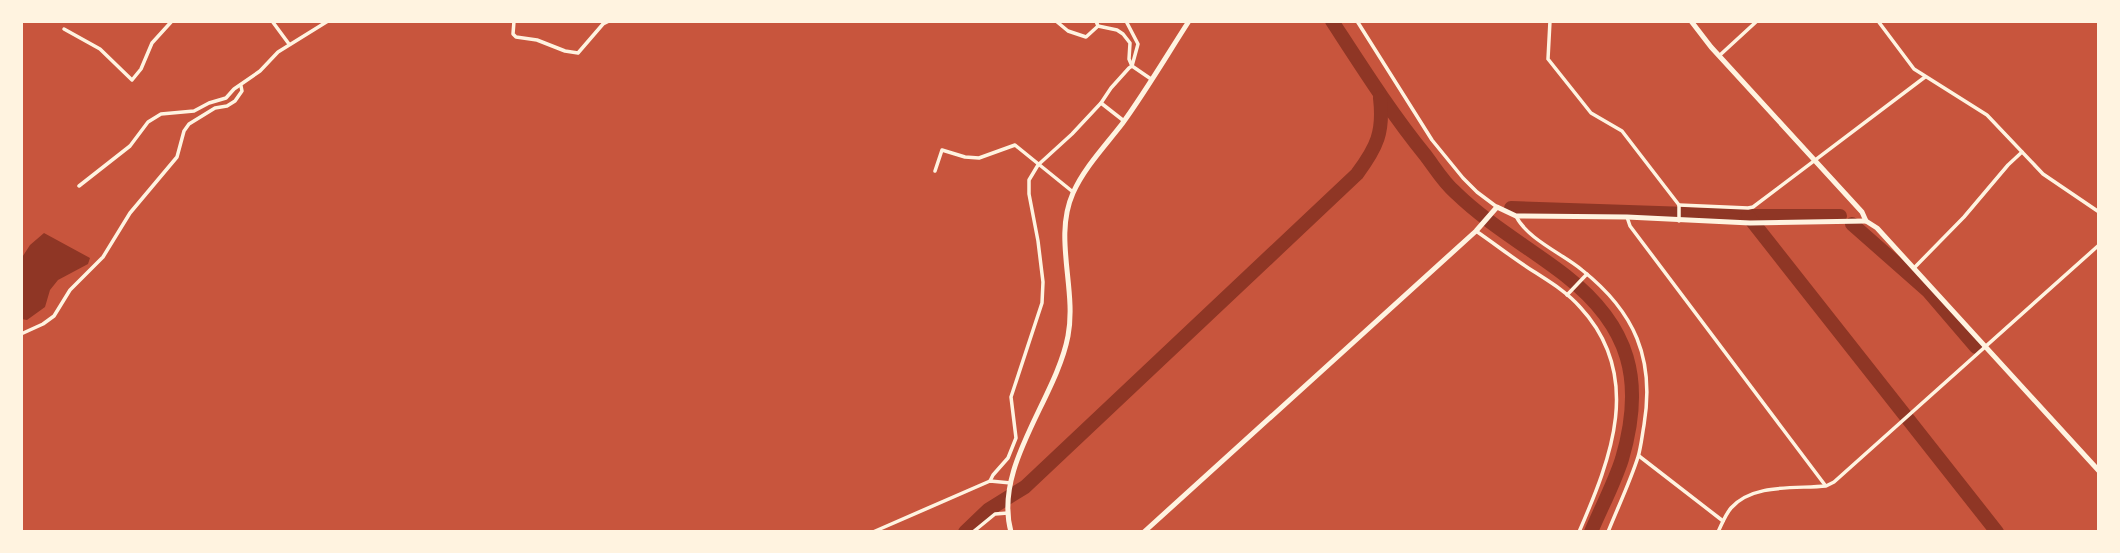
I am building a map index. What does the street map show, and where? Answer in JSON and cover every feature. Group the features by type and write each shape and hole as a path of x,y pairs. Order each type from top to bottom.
{"main road":[{"path":"1011,532 1008,510 1010,486 1068,336 1070,293 1065,222 1068,206 1082,178 1124,121 1189,21"},
{"path":"1691,21 1863,212 1866,220 1877,228 2099,471"},
{"path":"1144,532 1478,230 1496,208 1516,216 1627,217 1750,223 1866,220"}],"street":[{"path":"65,29 100,49 132,80 141,69 152,43 172,21"},
{"path":"272,21 289,44"},
{"path":"79,186 130,146 148,122 162,114 194,111 226,98 260,71 278,52 328,21"},
{"path":"514,21 513,34 516,37 537,40 578,53 603,24 609,21"},
{"path":"1056,21 1068,31 1086,37 1097,24 1124,34 1130,43 1129,60 1132,66 1151,79"},
{"path":"990,481 1008,458 1016,438 1011,397 1042,303 1038,241 1029,180 1038,165 1072,134 1132,66 1138,44 1126,21"},
{"path":"1357,21 1439,149 1477,192 1496,208"},
{"path":"1550,21 1548,59 1591,113 1622,131 1679,206 1679,219"},
{"path":"1720,55 1757,21"},
{"path":"1878,21 1911,65 1925,77 1987,115 2043,174 2099,212"},
{"path":"1679,206 1748,208 1925,77"},
{"path":"21,334 54,316 69,290 103,257 131,213 177,156 184,131 189,124 215,108 227,106 234,101 242,91 241,86"},
{"path":"1101,103 1124,121"},
{"path":"935,171 942,150 979,158 1015,145 1073,192"},
{"path":"1914,268 2022,152"},
{"path":"1516,216 1528,232 1586,275 1616,303 1629,321 1642,351 1648,382 1638,456 1608,532"},
{"path":"1627,217 1630,226 1826,486"},
{"path":"1478,230 1568,294 1588,317 1605,343 1614,370 1617,396 1615,428 1600,483 1578,532"},
{"path":"1718,532 1733,505 1752,493 1826,486 1833,482 2099,245"},
{"path":"1568,294 1586,275"},
{"path":"1638,456 1723,521"},
{"path":"873,532 990,481 1010,486"},
{"path":"973,532 995,514 1008,510"}],"shaded area":[{"path":"44,233 90,258 88,264 58,280 50,290 45,307 27,320 21,319 21,259 30,245"}],"waterway":[{"path":"1332,21 1389,107 1448,185 1482,216 1588,295 1618,335 1627,357 1631,380 1629,431 1619,468 1591,532"},
{"path":"965,532 988,510 1025,487 1357,174 1378,139 1380,98"},
{"path":"1511,208 1748,216 1840,216"},
{"path":"1748,216 1997,532"},
{"path":"1852,224 1928,291 1976,347"}]}
